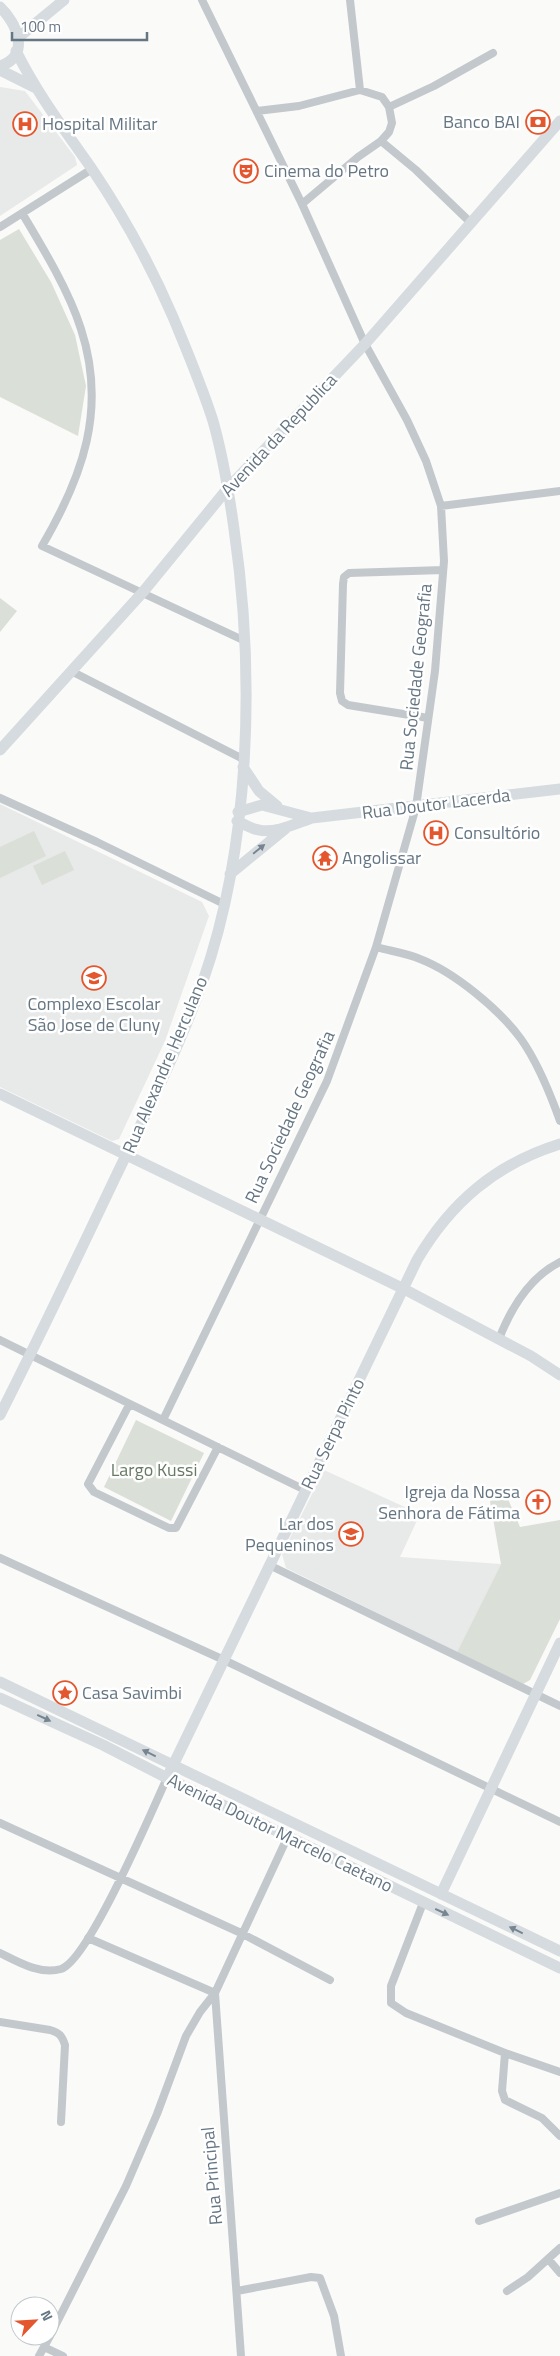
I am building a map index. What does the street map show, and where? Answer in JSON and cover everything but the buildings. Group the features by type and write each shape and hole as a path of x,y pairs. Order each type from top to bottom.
{"street":[{"path":"19,37 64,0"},
{"name":"Rua Sociedade Geografia","path":"163,1420 327,1081 376,947 416,807 435,671 443,570 441,506 426,461 407,420 365,344 302,204 202,0"},
{"path":"350,0 360,90"},
{"path":"0,7 12,20 19,37 16,51 9,61 0,66"},
{"path":"16,51 34,86"},
{"path":"388,107 434,86 493,53"},
{"name":"Rua Alexandre Herculano","path":"0,70 34,86 92,169 132,236 172,314 213,421 228,488 243,603 245,641 243,763 238,816 224,904 204,978 187,1023 126,1154 0,1415"},
{"path":"257,111 299,106 360,90 382,97 388,107 392,123 389,132 381,141 358,157 302,204"},
{"name":"Avenida da Republica","path":"0,750 143,592 228,488 365,344 560,121"},
{"path":"381,141 416,170 470,222"},
{"path":"0,227 92,169"},
{"path":"22,214 58,278 82,328 92,382 90,429 79,474 63,511 42,546 245,641"},
{"path":"441,506 560,491"},
{"path":"428,718 348,705 342,701 340,693 343,584 344,577 349,573 443,570"},
{"path":"71,671 243,763 265,798 285,812"},
{"name":"Rua Doutor Lacerda","path":"238,816 264,831 312,818 416,807 560,788"},
{"path":"0,798 97,842 224,904"},
{"name":"Rua Doutor Lacerda","path":"238,816 262,805 312,818"},
{"path":"230,874 289,825"},
{"path":"376,947 420,958 453,977 510,1026 531,1057 551,1095 560,1121"},
{"path":"0,1094 404,1289 531,1356 560,1376"},
{"name":"Rua Serpa Pinto","path":"166,1778 429,1239 468,1194 494,1173 540,1150 560,1144"},
{"path":"499,1339 517,1302 528,1287 548,1268 560,1262"},
{"path":"0,1340 305,1490"},
{"path":"129,1405 88,1484 94,1492 169,1528 176,1528 218,1446"},
{"path":"0,1558 224,1660 560,1822"},
{"path":"269,1565 560,1706"},
{"path":"441,1894 560,1643"},
{"name":"Avenida Doutor Marcelo Caetano","path":"0,1682 560,1951"},
{"name":"Avenida Doutor Marcelo Caetano","path":"0,1698 103,1745 166,1778 422,1903 560,1968"},
{"path":"0,1953 33,1968 45,1970 60,1969 69,1965 88,1938 120,1878 166,1778"},
{"path":"0,1823 241,1932 330,1980"},
{"path":"60,2316 126,2186 157,2114 186,2036 200,2012 215,1993 241,1932 288,1836"},
{"path":"422,1903 392,1986 391,2003 406,2013 505,2053 560,2072"},
{"path":"88,1938 215,1993"},
{"name":"Rua Principal","path":"215,1993 241,2356"},
{"path":"0,2022 58,2032 62,2038 65,2045 61,2122"},
{"path":"505,2053 502,2091 505,2100 542,2118 560,2136"},
{"path":"479,2220 560,2193"},
{"path":"507,2291 549,2260 560,2248"},
{"path":"549,2260 560,2273"},
{"path":"237,2291 311,2277 320,2278 334,2316 341,2356"},
{"path":"40,2356 44,2347 63,2356"}],"shaded area":[{"name":"Hospital Militar","path":"0,87 25,91 75,157 77,165 0,216"},
{"name":"Complexo Escolar São Jose de Cluny","path":"0,804 202,902 209,916 165,1041 119,1139 112,1141 0,1087"},
{"path":"324,1470 420,1514 400,1557 501,1564 457,1652 286,1568 282,1554"}],"green space":[{"path":"19,229 51,282 75,335 86,386 78,436 0,397 0,240"},
{"path":"0,598 17,611 0,632"},
{"path":"34,831 46,856 0,878 0,847"},
{"path":"65,851 74,870 42,885 33,866"},
{"name":"Largo Kussi","path":"136,1420 204,1453 171,1521 104,1487"},
{"path":"508,1499 520,1527 560,1520 560,1619 530,1680 523,1684 457,1652 501,1564 490,1501"}],"place":[{"name":"Banco BAI","path":"538,122"},
{"name":"Hospital Militar","path":"25,124"},
{"name":"Cinema do Petro","path":"246,171"},
{"name":"Consultório","path":"436,833"},
{"name":"Angolissar","path":"325,858"},
{"name":"Complexo Escolar São Jose de Cluny","path":"94,978"},
{"name":"Igreja da Nossa Senhora de Fátima","path":"538,1502"},
{"name":"Lar dos Pequeninos","path":"351,1534"},
{"name":"Casa Savimbi","path":"65,1693"}]}
